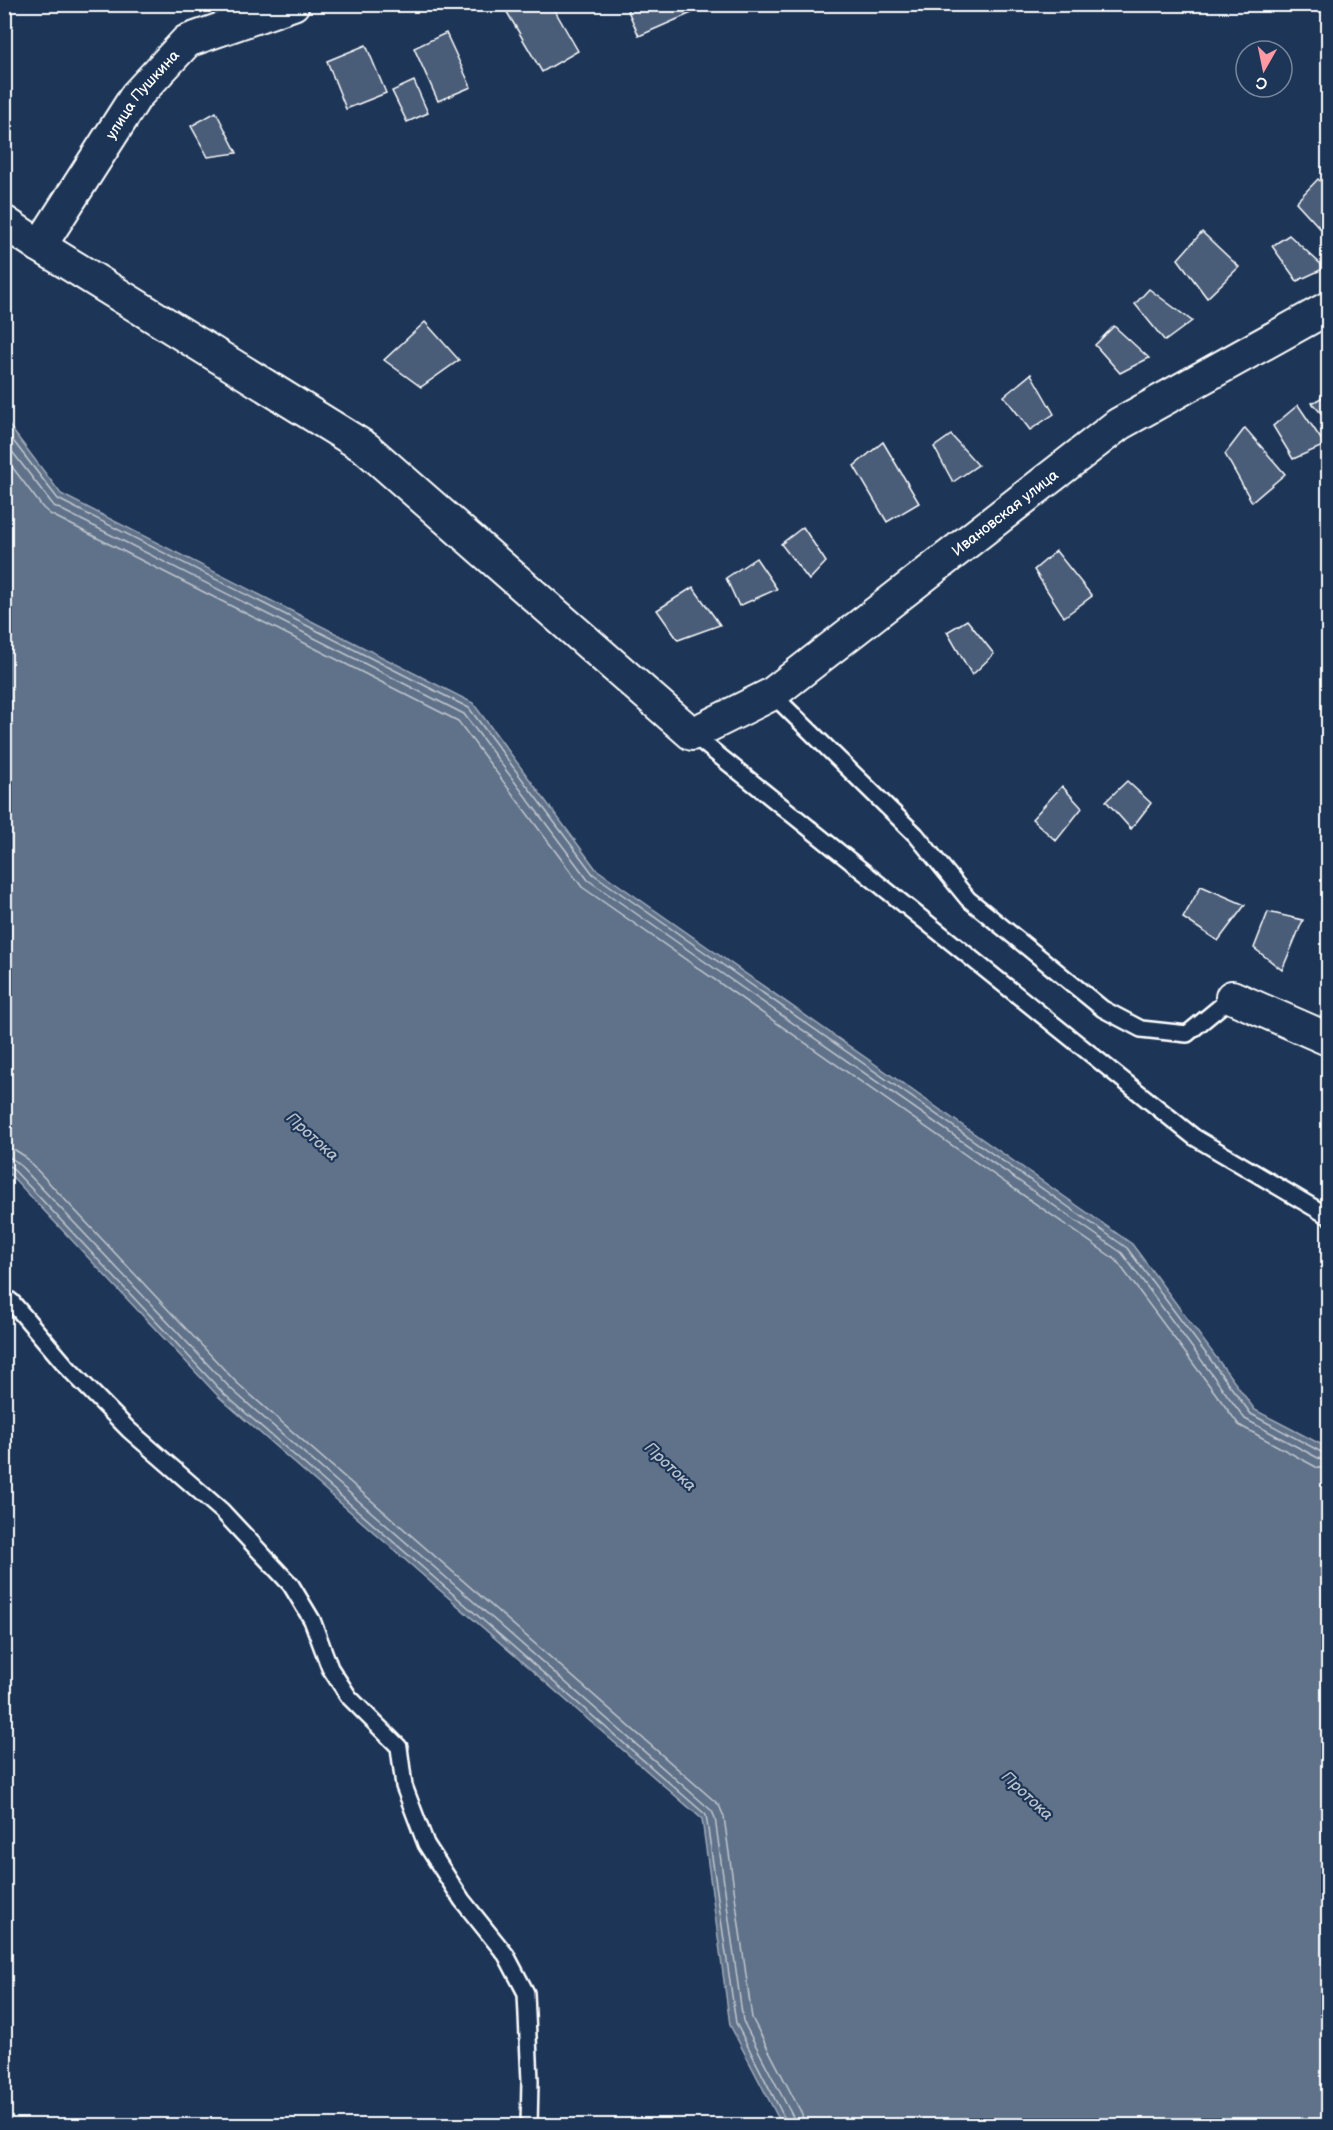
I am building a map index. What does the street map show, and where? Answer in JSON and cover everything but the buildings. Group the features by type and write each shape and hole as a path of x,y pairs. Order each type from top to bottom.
{"street":[{"name":"улица Пушкина","path":"40,246 136,96 187,41 293,4"},
{"path":"4,222 366,448 692,734"},
{"name":"Ивановская улица","path":"692,734 772,694 1119,424 1329,309"},
{"path":"1232,997 1329,1040"}],"lane":[{"path":"772,694 916,835 968,899 1103,1009 1141,1029 1187,1034 1232,997"},
{"path":"692,734 1194,1137 1329,1216"},
{"path":"4,1296 12,1302 68,1368 129,1430 222,1511 291,1585 312,1620 330,1668 349,1697 399,1747 404,1786 426,1844 462,1900 506,1955 526,1993 531,2081 529,2126"}],"water":[{"name":"Протока","path":"4,419 61,494 473,703 596,869 1132,1244 1255,1410 1328,1448 1328,2125 782,2125 730,2025 702,1819 220,1398 5,1169"}]}
